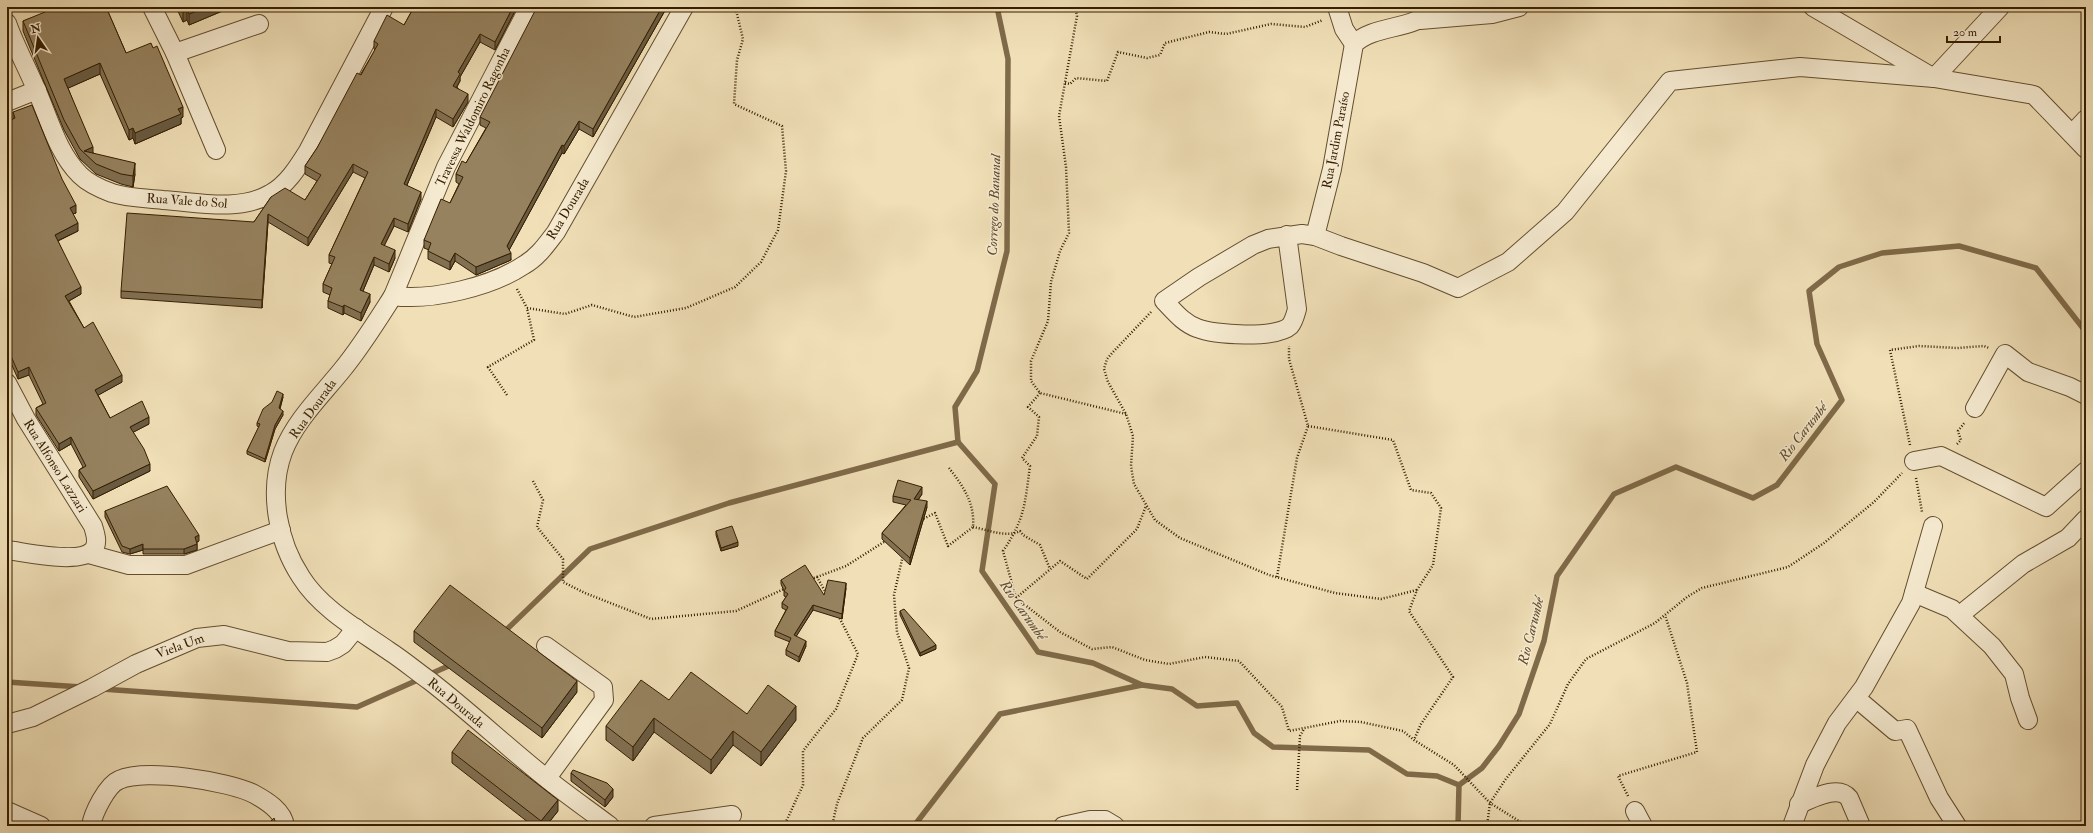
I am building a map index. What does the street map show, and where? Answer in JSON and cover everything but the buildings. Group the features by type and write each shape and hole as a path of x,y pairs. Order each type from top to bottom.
{"street":[{"path":"152,7 175,54 216,150"},
{"name":"Rua Vale do Sol","path":"7,23 37,90 57,141 68,161 81,176 93,184 112,193 136,197 214,204 234,204 253,201 270,194 285,183 308,151 384,7"},
{"name":"Travessa Waldomiro Ragonha","path":"393,296 446,167 529,7"},
{"name":"Rua Dourada","path":"610,826 547,778 432,682 356,628 316,596 301,579 291,560 281,530 276,493 278,471 283,452 305,415 364,341 393,296 411,298 430,297 473,286 514,270 540,253 556,232 684,7"},
{"path":"1420,20 1435,7"},
{"path":"1337,10 1344,29 1358,41 1420,20 1467,12 1492,14 1519,7"},
{"path":"1813,7 1934,78"},
{"path":"1934,78 2000,7"},
{"path":"175,54 259,24"},
{"name":"Rua Jardim Paraíso","path":"1315,236 1332,169 1358,41"},
{"path":"1287,235 1296,309 1294,320 1289,327 1279,331 1259,334 1219,333 1197,329 1181,320 1164,301 1248,248 1268,239 1287,235 1302,234 1315,236 1340,246 1423,273 1458,288 1508,262 1565,212 1670,81 1800,67 1934,78 2034,95 2086,149"},
{"path":"7,102 37,90"},
{"path":"2072,134 2086,119"},
{"path":"1975,408 2004,354 2028,372 2070,387 2086,395"},
{"name":"Rua Alfonso Lazzari","path":"8,387 26,419 93,526 96,543 91,551"},
{"path":"1914,461 1941,456 2046,507 2086,471"},
{"path":"1966,610 2023,564 2068,538 2086,519"},
{"path":"1792,826 1815,764 1837,723 1856,698 1911,604 1928,520"},
{"path":"7,550 67,557 91,551 129,565 186,565 281,530"},
{"path":"1914,593 1952,609 1992,646 2014,674 2020,698 2028,720"},
{"name":"Viela Um","path":"7,724 33,717 92,688 136,664 197,638 209,635 224,635 283,650 327,652 336,649 343,644 356,628"},
{"path":"546,646 603,687 604,700 547,778"},
{"path":"1856,698 1894,731 1906,729 1939,798 1957,826"},
{"path":"91,826 96,808 112,784 124,778 145,775 180,777 232,786 254,794 277,810 282,816 285,826"},
{"path":"1799,804 1833,792 1846,794 1861,826"},
{"path":"7,812 41,826"},
{"path":"654,826 732,815"},
{"path":"1063,826 1090,820 1105,820 1116,826"}],"path":[{"path":"507,394 488,367 534,340 527,308 565,314 592,305 634,317 686,308 735,287 761,262 778,230 786,171 782,126 734,104 737,60 743,39 736,10 732,7"},
{"path":"1075,7 1077,16 1059,116 1066,167 1069,233 1060,251 1051,282 1048,321 1031,361 1031,381 1040,393 1126,414"},
{"path":"1065,83 1070,84 1076,78 1107,81 1118,52 1147,58 1160,55 1165,42 1209,32 1226,34 1271,24 1305,27 1337,10"},
{"path":"1164,301 1135,327 1113,352 1104,369 1108,382 1126,414 1133,436 1131,466 1134,484 1155,520 1180,538 1277,577 1335,593 1381,600 1417,590"},
{"path":"1277,577 1297,458 1308,426 1290,359 1289,327"},
{"path":"1928,520 1890,350 1920,346 1957,348 1984,346 2004,354"},
{"path":"1040,393 1028,407 1039,417 1037,436 1022,458 1030,466 1025,509 1014,534 1003,551 1016,598 1060,632 1092,649 1112,647 1145,660 1169,664 1205,657 1239,661 1282,707 1288,731 1340,721 1361,722 1403,731 1414,740 1454,765 1490,803 1527,826"},
{"path":"1952,461 1957,454 1952,449 1961,440 1958,431 1975,408"},
{"path":"1308,426 1393,440 1411,490 1431,492 1441,508 1433,565 1417,590 1409,611 1453,677 1421,724 1414,740"},
{"path":"1487,826 1490,803 1505,780 1550,724 1568,684 1586,659 1655,623 1687,597 1702,588 1788,567 1824,543 1874,502 1914,461"},
{"path":"917,522 935,513 948,546 973,527 974,514 966,491 949,468"},
{"path":"532,481 544,500 537,527 564,559 563,582 585,593 651,620 736,611 787,588"},
{"path":"1016,598 1060,561 1087,579 1137,529 1146,506"},
{"path":"973,527 1005,534 1014,534 1020,531 1023,535 1040,545 1050,569"},
{"path":"806,581 846,566 891,538"},
{"path":"832,826 837,804 864,738 902,700 909,668 897,632 894,595 905,548"},
{"path":"817,577 828,598"},
{"path":"784,826 803,785 804,751 836,708 858,654 836,612"},
{"path":"1623,785 1618,776 1697,752 1687,683 1665,615"},
{"path":"1297,790 1300,736 1304,729"}],"waterway":[{"name":"Corrego do Bananal","path":"958,442 955,407 977,371 1007,251 1008,59 997,7"},
{"name":"Rio Carumbé","path":"958,442 995,484 982,571 1038,652 1093,663 1142,685 1172,689 1197,706 1237,703 1254,733 1273,747 1369,750 1407,774 1437,776 1459,785 1482,768 1499,746 1519,714 1544,641 1557,576 1614,494 1676,467 1753,498 1777,485 1842,400 1817,344 1809,291 1839,267 1882,253 1959,246 2036,268 2086,332"},
{"path":"502,634 590,549 729,503 958,442"},
{"path":"428,675 453,664"},
{"path":"102,689 357,707 420,679"},
{"path":"7,682 81,687"},
{"path":"914,826 1000,714 1142,685"},
{"path":"1458,826 1459,785"}]}
